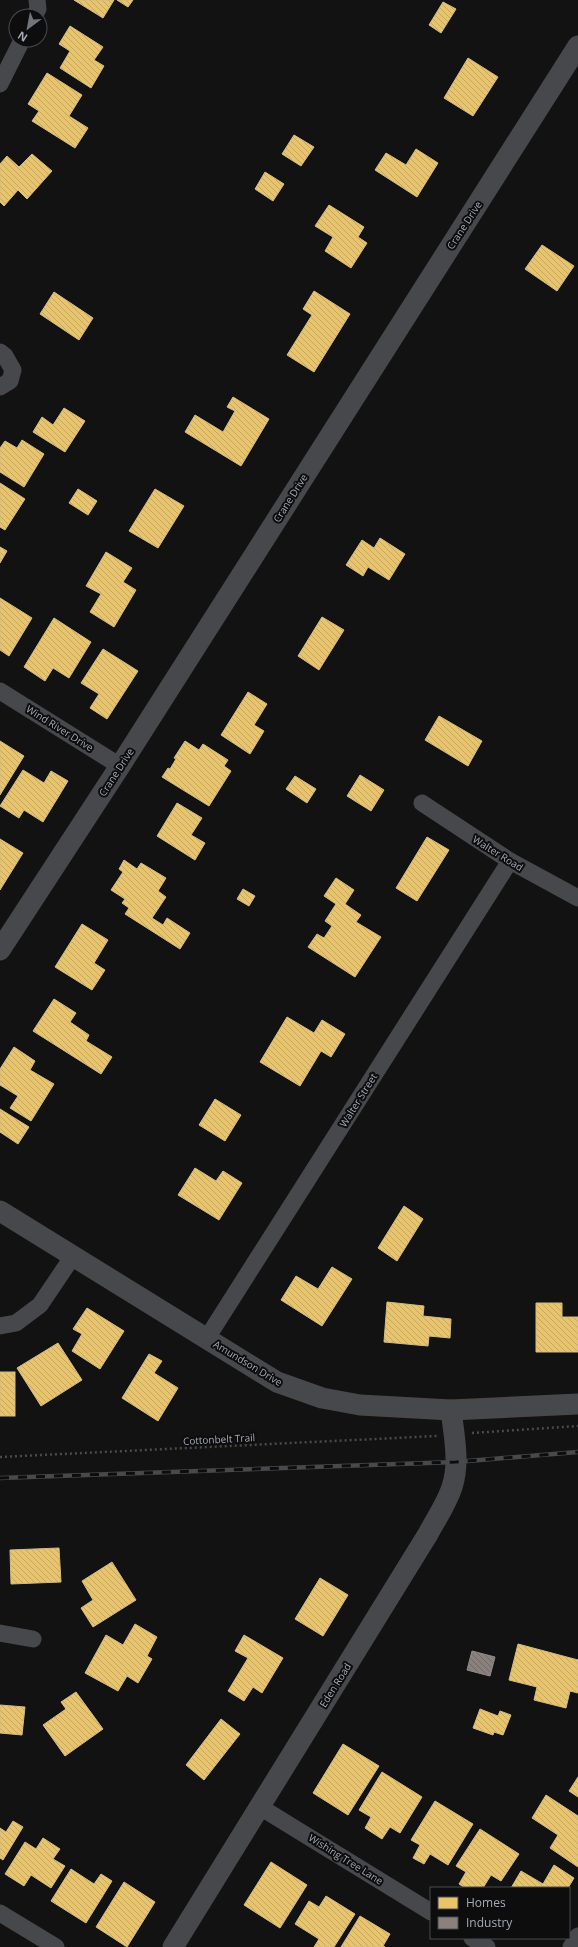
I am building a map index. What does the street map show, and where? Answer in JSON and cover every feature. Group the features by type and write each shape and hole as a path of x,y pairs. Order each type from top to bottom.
{"street":[{"name":"Crane Drive","path":"0,950 120,766 578,46"},
{"path":"0,84 18,48"},
{"path":"0,352 5,356 13,370 10,381 0,387"},
{"name":"Wind River Drive","path":"0,691 120,766"},
{"name":"Walter Road","path":"422,803 510,862 578,898"},
{"name":"Walter Street","path":"207,1338 510,862"},
{"name":"Amundson Drive","path":"0,1211 207,1338 240,1361 277,1382 322,1398 360,1405 451,1410 578,1404"},
{"path":"0,1326 16,1323 40,1305 73,1256"},
{"name":"Eden Road","path":"173,1947 428,1534 452,1488 456,1462 451,1410"},
{"path":"0,1633 33,1639"},
{"name":"Wishing Tree Lane","path":"260,1806 430,1911"},
{"path":"0,1913 56,1947"},
{"path":"571,1947 578,1936"},
{"path":"474,1939 487,1947"}],"path":[{"path":"469,1434 578,1426"},
{"name":"Cottonbelt Trail","path":"0,1458 438,1436"}],"building: Homes":[{"path":"74,0 114,0 103,18"},
{"path":"117,0 133,0 128,7"},
{"path":"443,2 456,9 441,33 429,25"},
{"path":"70,26 103,47 94,60 104,66 91,88 60,68 70,51 59,44"},
{"path":"468,58 498,77 473,116 444,98"},
{"path":"47,73 82,95 69,116 88,128 75,148 32,121 39,111 28,104"},
{"path":"294,135 314,147 301,166 282,154"},
{"path":"416,149 438,163 417,197 375,170 386,153 406,165"},
{"path":"32,154 52,171 27,199 18,190 4,206 0,202 0,164 7,156 19,167"},
{"path":"265,172 284,184 273,201 255,189"},
{"path":"329,205 364,227 358,237 367,243 351,268 325,251 333,237 315,226"},
{"path":"542,245 574,266 557,291 525,269"},
{"path":"314,291 350,314 314,372 287,355 312,315 303,309"},
{"path":"54,292 93,318 79,340 40,314"},
{"path":"233,397 269,419 241,466 185,432 195,415 223,432 235,411 227,407"},
{"path":"64,408 85,421 65,452 33,432 42,417 53,425"},
{"path":"22,440 44,454 24,487 0,472 0,448 5,441 17,448"},
{"path":"0,483 25,499 5,530 0,527"},
{"path":"78,489 97,501 88,515 69,503"},
{"path":"155,489 184,506 158,548 129,531"},
{"path":"380,538 405,554 389,580 368,567 363,576 346,565 362,540 374,548"},
{"path":"0,547 7,551 0,563"},
{"path":"106,552 132,568 123,582 136,590 114,627 90,612 101,594 86,586"},
{"path":"0,598 32,618 9,656 0,650"},
{"path":"322,617 344,630 319,670 298,656"},
{"path":"54,618 91,642 69,678 53,668 45,681 24,667"},
{"path":"103,649 138,671 107,719 90,708 99,694 81,683"},
{"path":"248,692 267,704 254,725 264,731 250,754 221,735"},
{"path":"439,716 482,741 468,766 425,740"},
{"path":"0,741 24,756 0,795"},
{"path":"185,741 199,750 203,744 228,760 224,766 231,771 209,806 162,777 168,768 170,769 176,759 174,758"},
{"path":"23,770 44,783 51,771 68,781 43,822 24,810 19,818 0,806"},
{"path":"360,775 384,790 371,811 347,796"},
{"path":"295,776 316,789 307,803 286,789"},
{"path":"177,803 202,818 191,835 205,843 195,860 157,836"},
{"path":"427,837 449,850 417,901 396,888"},
{"path":"0,839 23,853 0,890"},
{"path":"124,860 137,869 141,863 166,878 158,891 166,897 152,918 163,925 167,918 190,933 180,949 125,914 129,908 122,903 125,899 111,890 123,872 119,869"},
{"path":"336,878 354,890 345,904 361,915 356,922 381,937 355,977 308,947 317,934 324,938 332,926 325,921 336,904 324,896"},
{"path":"243,889 255,896 249,906 237,899"},
{"path":"82,924 108,940 94,963 105,970 92,990 55,967"},
{"path":"54,999 76,1013 70,1022 89,1035 86,1041 112,1057 101,1074 33,1031"},
{"path":"287,1017 314,1033 322,1020 345,1034 331,1057 321,1051 300,1086 260,1062"},
{"path":"14,1047 35,1061 30,1070 54,1084 31,1121 10,1108 18,1096 0,1085 0,1069"},
{"path":"215,1099 241,1115 225,1141 199,1125"},
{"path":"0,1109 29,1127 18,1144 0,1132"},
{"path":"195,1168 216,1181 223,1171 242,1183 219,1220 178,1195"},
{"path":"404,1206 423,1219 397,1261 378,1248"},
{"path":"332,1267 352,1279 322,1326 281,1300 296,1276 318,1289"},
{"path":"387,1302 424,1306 423,1316 451,1319 450,1338 429,1336 428,1346 384,1342"},
{"path":"536,1303 562,1303 562,1317 578,1317 578,1352 536,1352"},
{"path":"87,1308 124,1331 100,1369 72,1351 82,1334 73,1329"},
{"path":"58,1343 82,1380 41,1406 17,1368"},
{"path":"149,1354 162,1361 154,1373 178,1388 158,1421 122,1398"},
{"path":"0,1372 15,1372 15,1416 0,1416"},
{"path":"59,1548 61,1582 11,1584 10,1550"},
{"path":"112,1562 136,1600 93,1627 81,1608 93,1600 82,1581"},
{"path":"320,1578 348,1595 323,1636 295,1619"},
{"path":"135,1624 157,1637 147,1656 152,1659 138,1683 127,1676 118,1691 85,1673 106,1635 123,1645"},
{"path":"244,1635 283,1658 262,1693 253,1687 244,1701 228,1691 248,1658 235,1651"},
{"path":"518,1644 578,1660 578,1693 570,1691 566,1708 534,1700 537,1687 509,1680"},
{"path":"76,1692 103,1729 65,1756 43,1725 66,1709 61,1702"},
{"path":"0,1705 25,1707 22,1735 0,1733"},
{"path":"480,1709 498,1716 500,1711 511,1715 503,1735 494,1732 493,1735 473,1728"},
{"path":"221,1719 240,1734 204,1780 186,1765"},
{"path":"343,1744 379,1766 348,1815 313,1793"},
{"path":"382,1772 422,1797 400,1833 390,1827 382,1839 365,1828 371,1817 359,1810"},
{"path":"578,1777 578,1797 569,1791"},
{"path":"546,1795 578,1816 578,1867 550,1848 558,1835 532,1818"},
{"path":"435,1801 473,1824 448,1865 430,1854 424,1864 413,1858 420,1845 411,1840"},
{"path":"13,1821 23,1827 3,1860 0,1858 0,1828 6,1832"},
{"path":"480,1829 519,1854 501,1881 491,1875 484,1887 464,1887 459,1884 466,1872 456,1866"},
{"path":"43,1838 60,1849 53,1859 65,1866 51,1888 31,1875 24,1886 5,1874 25,1842 36,1849"},
{"path":"271,1862 307,1885 280,1928 244,1905"},
{"path":"554,1865 574,1878 569,1887 512,1887 521,1871 543,1884"},
{"path":"71,1869 94,1884 101,1874 112,1881 86,1923 51,1901"},
{"path":"124,1882 155,1902 127,1947 96,1927"},
{"path":"326,1896 355,1914 334,1947 314,1947 319,1939 295,1924 309,1901 319,1907"},
{"path":"360,1916 390,1934 383,1946 385,1947 341,1947"}],"building: Industry":[{"path":"472,1651 495,1657 490,1676 467,1670"}],"railway":[{"path":"0,1478 456,1462 578,1452"}]}
